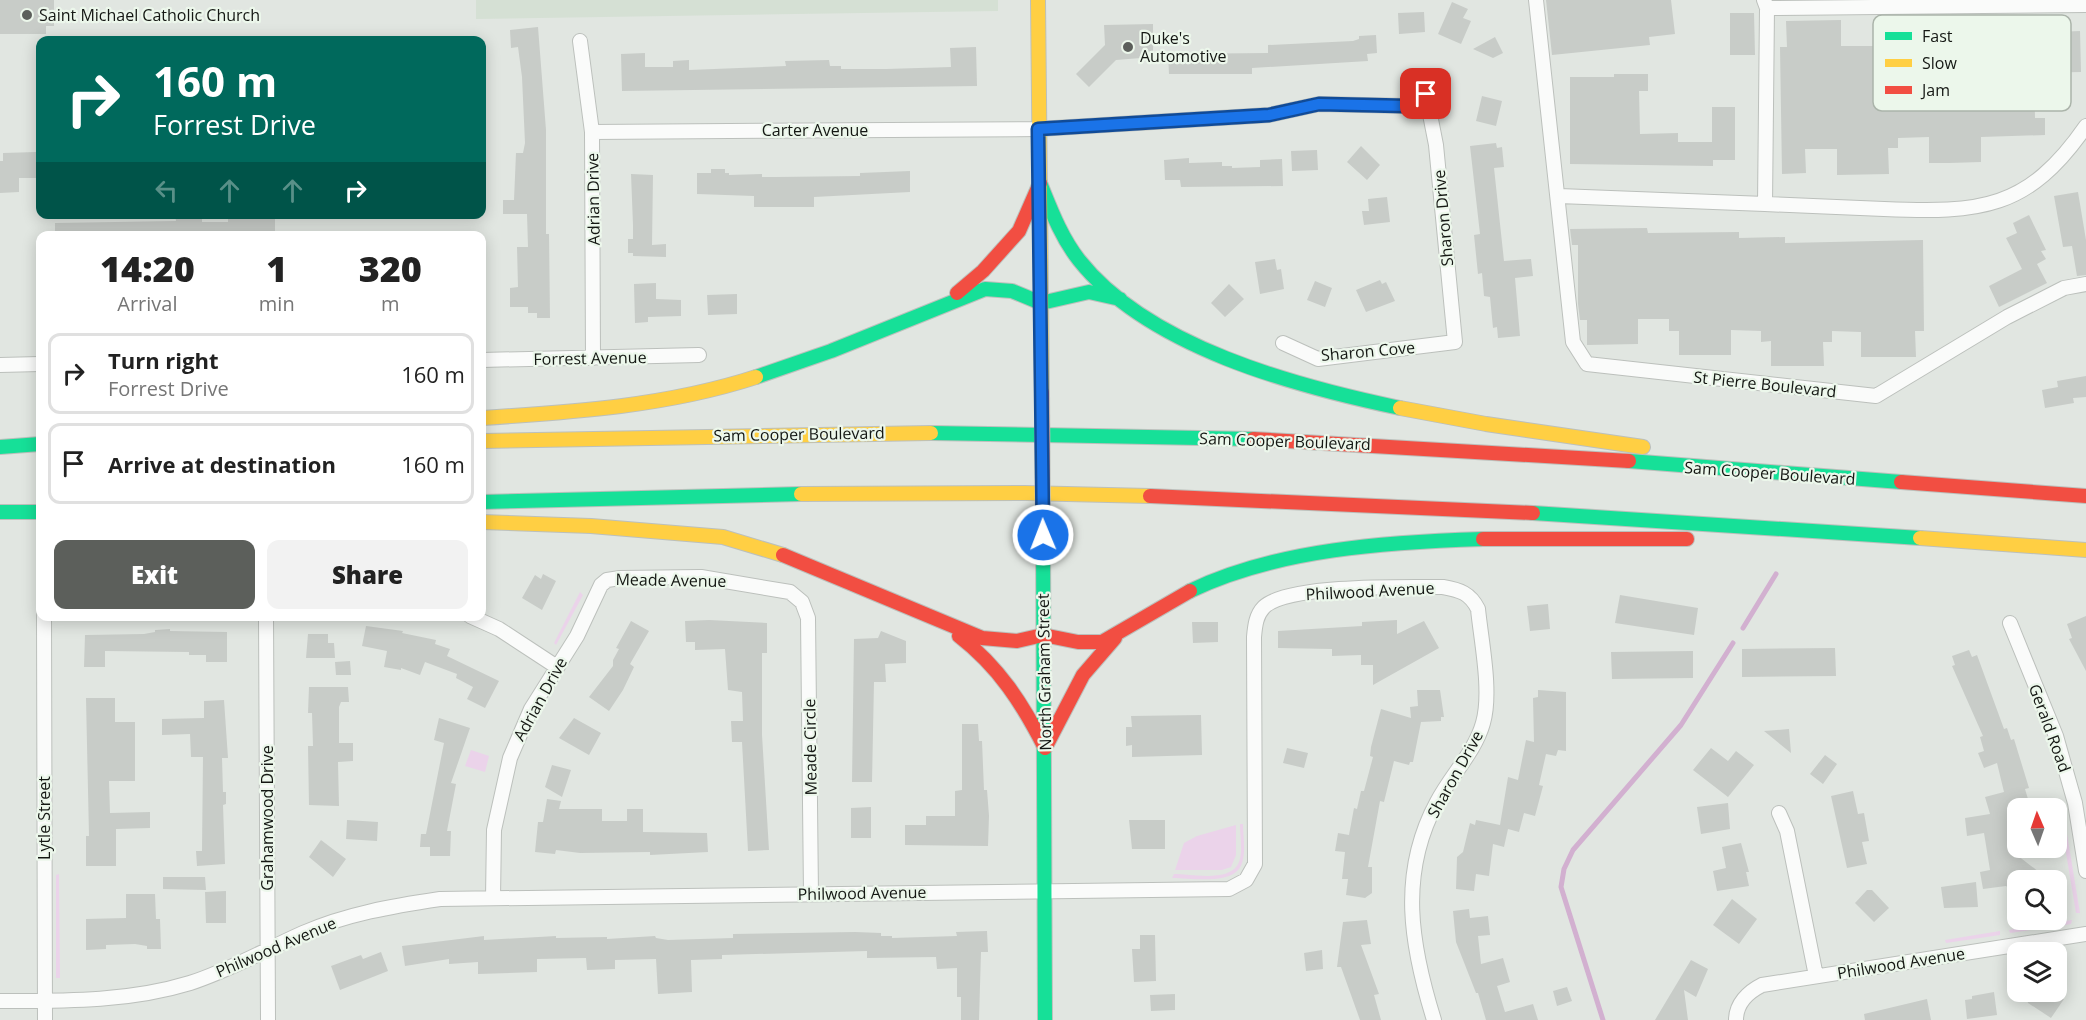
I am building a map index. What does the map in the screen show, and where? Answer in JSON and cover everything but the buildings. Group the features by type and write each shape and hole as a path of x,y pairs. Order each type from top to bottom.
{"main road":[{"name":"North Graham Street","path":"1038,0 1045,748 1045,1020"},
{"path":"1040,183 1060,233 1087,269 1120,300 1172,334 1254,367 1348,397 1533,432 1897,482"},
{"path":"941,306 983,271 1019,231 1040,183"},
{"path":"486,418 547,414 672,399 782,369 985,290 1012,291 1041,303 1089,292 1120,300"},
{"name":"Sam Cooper Boulevard","path":"486,441 899,432 1105,434 1405,446 2086,496"},
{"path":"0,449 36,444"},
{"path":"0,449 36,450"},
{"path":"486,502 834,495 1109,495 1361,502 2086,550"},
{"path":"0,512 36,512"},
{"path":"486,522 591,526 723,537 789,556 939,622 982,638 1017,641 1043,635 1078,642 1102,642 1206,584 1234,574 1301,557 1363,547 1440,541 1561,538 1702,540"},
{"path":"1726,540 1973,542"},
{"path":"939,622 988,658 1019,697 1045,748"},
{"path":"1045,748 1071,695 1094,657 1129,626"}],"street":[{"name":"St Pierre Boulevard","path":"1536,0 1573,342 1587,364 1876,396 2007,317 2064,288 2086,284"},
{"path":"1765,204 1766,4 2086,5"},
{"name":"Adrian Drive","path":"580,41 592,132 594,358"},
{"name":"Carter Avenue","path":"592,132 1038,129 1269,115 1319,104 1407,106 1426,94"},
{"name":"Sharon Drive","path":"1426,94 1436,145 1455,342"},
{"path":"1559,196 1948,212 1988,206 2029,187 2064,157 2086,126"},
{"name":"Sharon Cove","path":"1283,343 1318,359 1455,342"},
{"name":"Forrest Avenue","path":"486,360 699,355"},
{"path":"0,364 36,364"},
{"name":"Meade Avenue","path":"606,580 701,577 728,580 790,592 802,602"},
{"name":"Adrian Drive","path":"493,898 494,830 504,777 522,726 606,580"},
{"name":"Philwood Avenue","path":"0,1001 118,998 170,988 213,975 303,933 343,918 384,908 440,899 1044,890 1216,890 1239,885 1252,874 1256,852 1255,626 1263,608 1282,597 1319,591 1443,587 1458,590 1472,597"},
{"name":"Sharon Drive","path":"1434,1020 1418,966 1412,930 1412,900 1419,851 1431,814 1484,721 1486,695 1478,609 1472,597"},
{"name":"Meade Circle","path":"802,602 808,618 811,894"},
{"name":"Lytle Street","path":"44,621 45,1020"},
{"name":"Grahamwood Drive","path":"266,621 268,1020"},
{"path":"481,621 499,629 557,667"},
{"name":"Gerald Road","path":"2010,623 2056,736 2075,803 2086,871"},
{"path":"1779,813 1791,849 1816,976"},
{"name":"Philwood Avenue","path":"1736,1020 1738,1008 1751,990 1762,985 2086,934"}],"shaded area":[{"path":"476,0 998,0 998,11 476,19"},
{"path":"580,592 583,595 556,645 554,643"},
{"path":"471,750 489,756 485,772 465,766"},
{"path":"1240,824 1243,824 1244,854 1238,870 1222,878 1172,878 1174,874 1219,875 1235,869 1241,854"},
{"path":"1236,825 1236,855 1231,867 1222,870 1175,870 1184,843 1197,836"},
{"path":"2067,834 2080,913 2076,913 2067,858"},
{"path":"59,874 60,978 56,978 56,875"},
{"path":"2009,930 2030,930 2010,933"},
{"path":"2000,931 2000,935 1946,943 1945,940"}],"waterway":[{"path":"1743,628 1776,574"},
{"path":"1603,1020 1561,887 1564,869 1573,850 1681,725 1733,643"}],"traffic: fast":[{"path":"1040,183 1062,233 1079,260 1108,290 1144,317 1183,339 1270,374 1315,388 1400,408"},
{"path":"756,377 831,351 985,289 1012,291 1041,303 1089,292 1120,299"},
{"path":"931,433 1253,439"},
{"path":"0,447 36,444"},
{"path":"1629,461 1901,482"},
{"path":"486,502 801,494"},
{"path":"0,512 36,512"},
{"path":"1533,513 1920,538"},
{"path":"1043,535 1045,1020"},
{"path":"1190,591 1223,577 1259,566 1334,550 1410,542 1483,539"}],"traffic: slow":[{"path":"1038,0 1042,392"},
{"path":"486,418 586,410 654,401 689,395 756,377"},
{"path":"1400,408 1486,424 1643,447"},
{"path":"486,441 931,433"},
{"path":"801,494 1025,493 1150,496"},
{"path":"486,522 591,526 723,537 783,555"},
{"path":"1920,538 2086,550"}],"traffic: jam":[{"path":"957,293 983,271 1019,231 1040,183"},
{"path":"1042,392 1043,535"},
{"path":"1253,439 1629,461"},
{"path":"1901,482 2086,496"},
{"path":"1150,496 1533,513"},
{"path":"1483,539 1687,539"},
{"path":"783,555 982,638 1017,641 1043,635 1078,642 1102,642 1190,591"},
{"path":"959,636 998,673 1045,748"},
{"path":"1045,748 1083,675 1115,638"}],"place":[{"name":"Saint Michael Catholic Church","path":"27,15"},
{"name":"Duke's Automotive","path":"1128,47"}],"route":[{"path":"1043,535 1038,129 1269,115 1319,104 1407,106 1426,94"}]}
